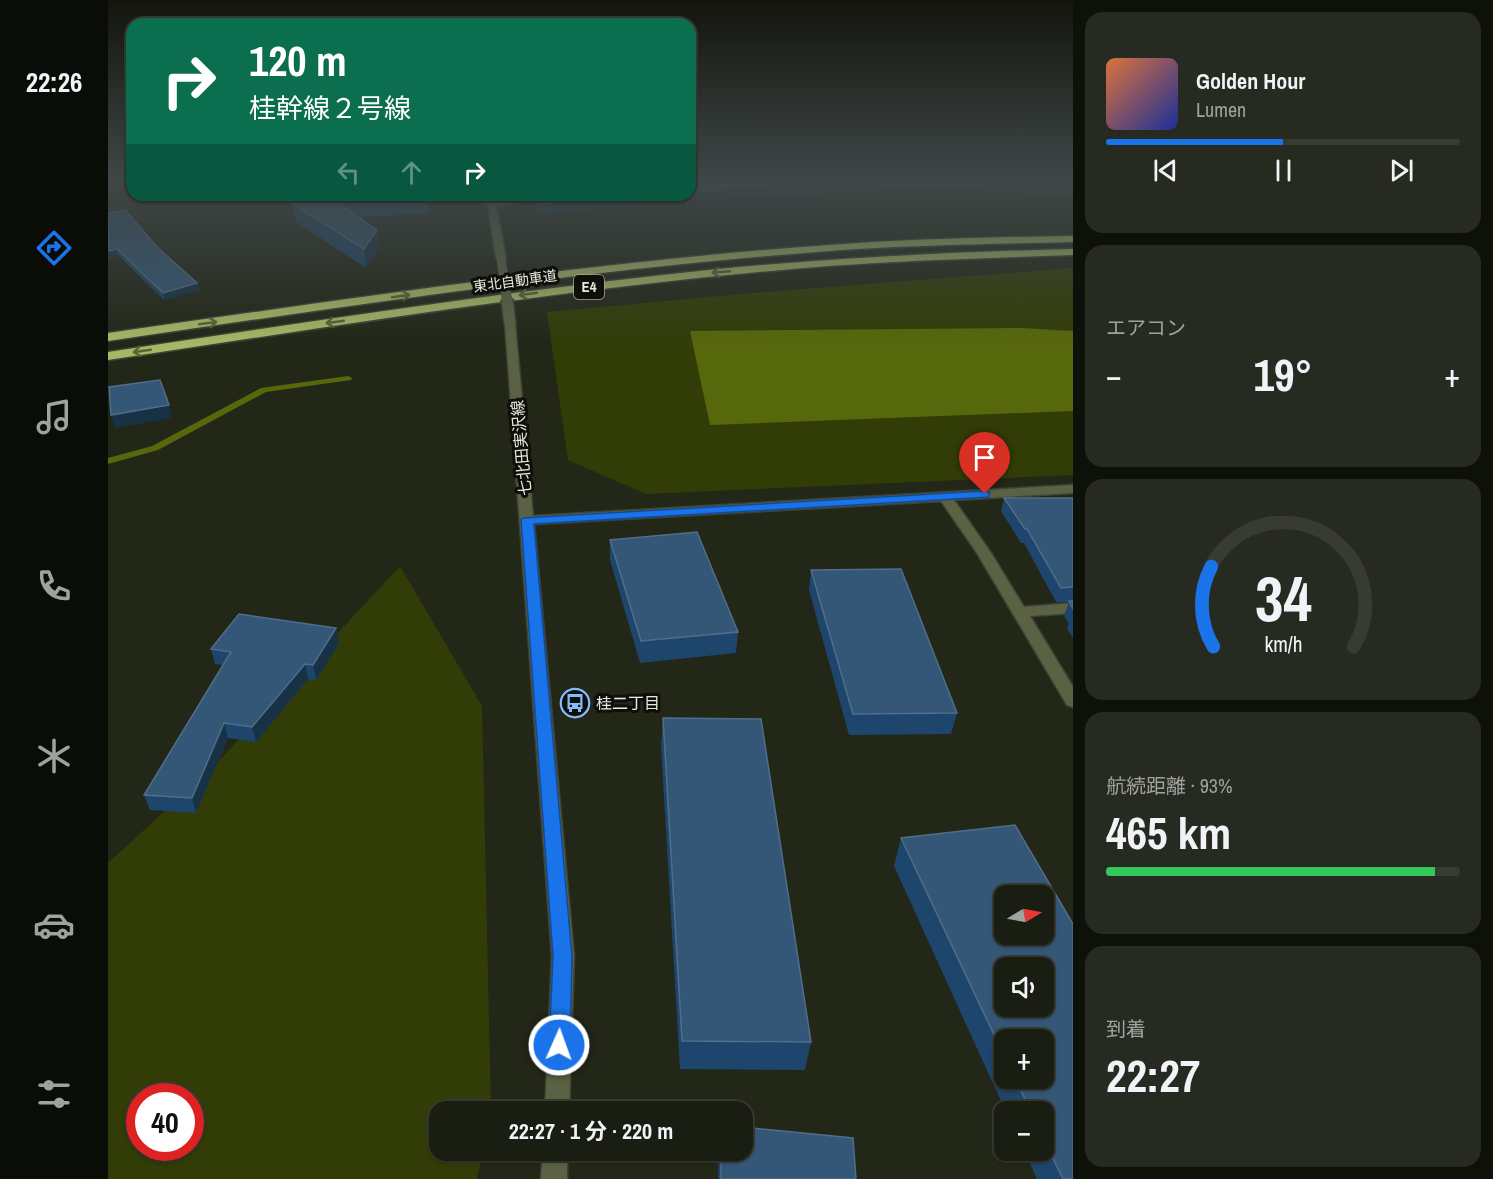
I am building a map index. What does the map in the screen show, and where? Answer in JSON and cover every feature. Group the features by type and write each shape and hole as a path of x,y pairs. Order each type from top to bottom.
{"highway":[{"name":"東北自動車道","path":"108,337 455,288 710,257 935,242 1073,239"},
{"name":"東北自動車道","path":"108,356 468,302 696,274 901,257 1073,252"}],"street":[{"name":"七北田実沢線","path":"497,235 510,324 563,956 556,1101"},
{"path":"527,520 1073,489"},
{"path":"945,497 984,553 1073,701"},
{"path":"1019,612 1073,608"},
{"path":"554,1179 555,1161"}],"shaded area":[{"path":"1073,268 1073,475 646,494 568,460 547,312"},
{"path":"1022,328 1073,331 1073,411 710,425 690,331"},
{"path":"400,566 482,706 491,1101 429,1101 429,1161 481,1161 477,1179 108,1179 108,863 213,767"}],"building":[{"path":"108,235 147,235 197,283 163,293 117,249 108,251"},
{"path":"342,235 374,235 364,249"},
{"path":"160,380 169,405 111,415 109,387"},
{"path":"1004,498 1073,498 1073,587 1061,588 1027,529"},
{"path":"697,532 738,632 641,641 610,540"},
{"path":"901,569 957,713 853,714 811,570"},
{"path":"239,614 336,628 313,665 305,664 252,727 224,723 192,798 144,795 231,652 211,649"},
{"path":"663,718 761,719 811,1042 682,1041"},
{"path":"1015,825 1050,885 994,885 994,945 1054,945 1054,892 1073,924 1073,1179 1063,1179 1054,1161 1054,1101 1026,1101 1020,1089 1054,1089 1054,1029 994,1029 994,1035 901,838"},
{"path":"753,1128 853,1138 856,1179 721,1179 721,1161 753,1161"}],"waterway":[{"path":"108,461 155,448 264,390 348,378"}],"place":[{"name":"桂二丁目","path":"575,703"}],"route":[{"path":"559,1045 563,956 527,520 985,494"}]}
